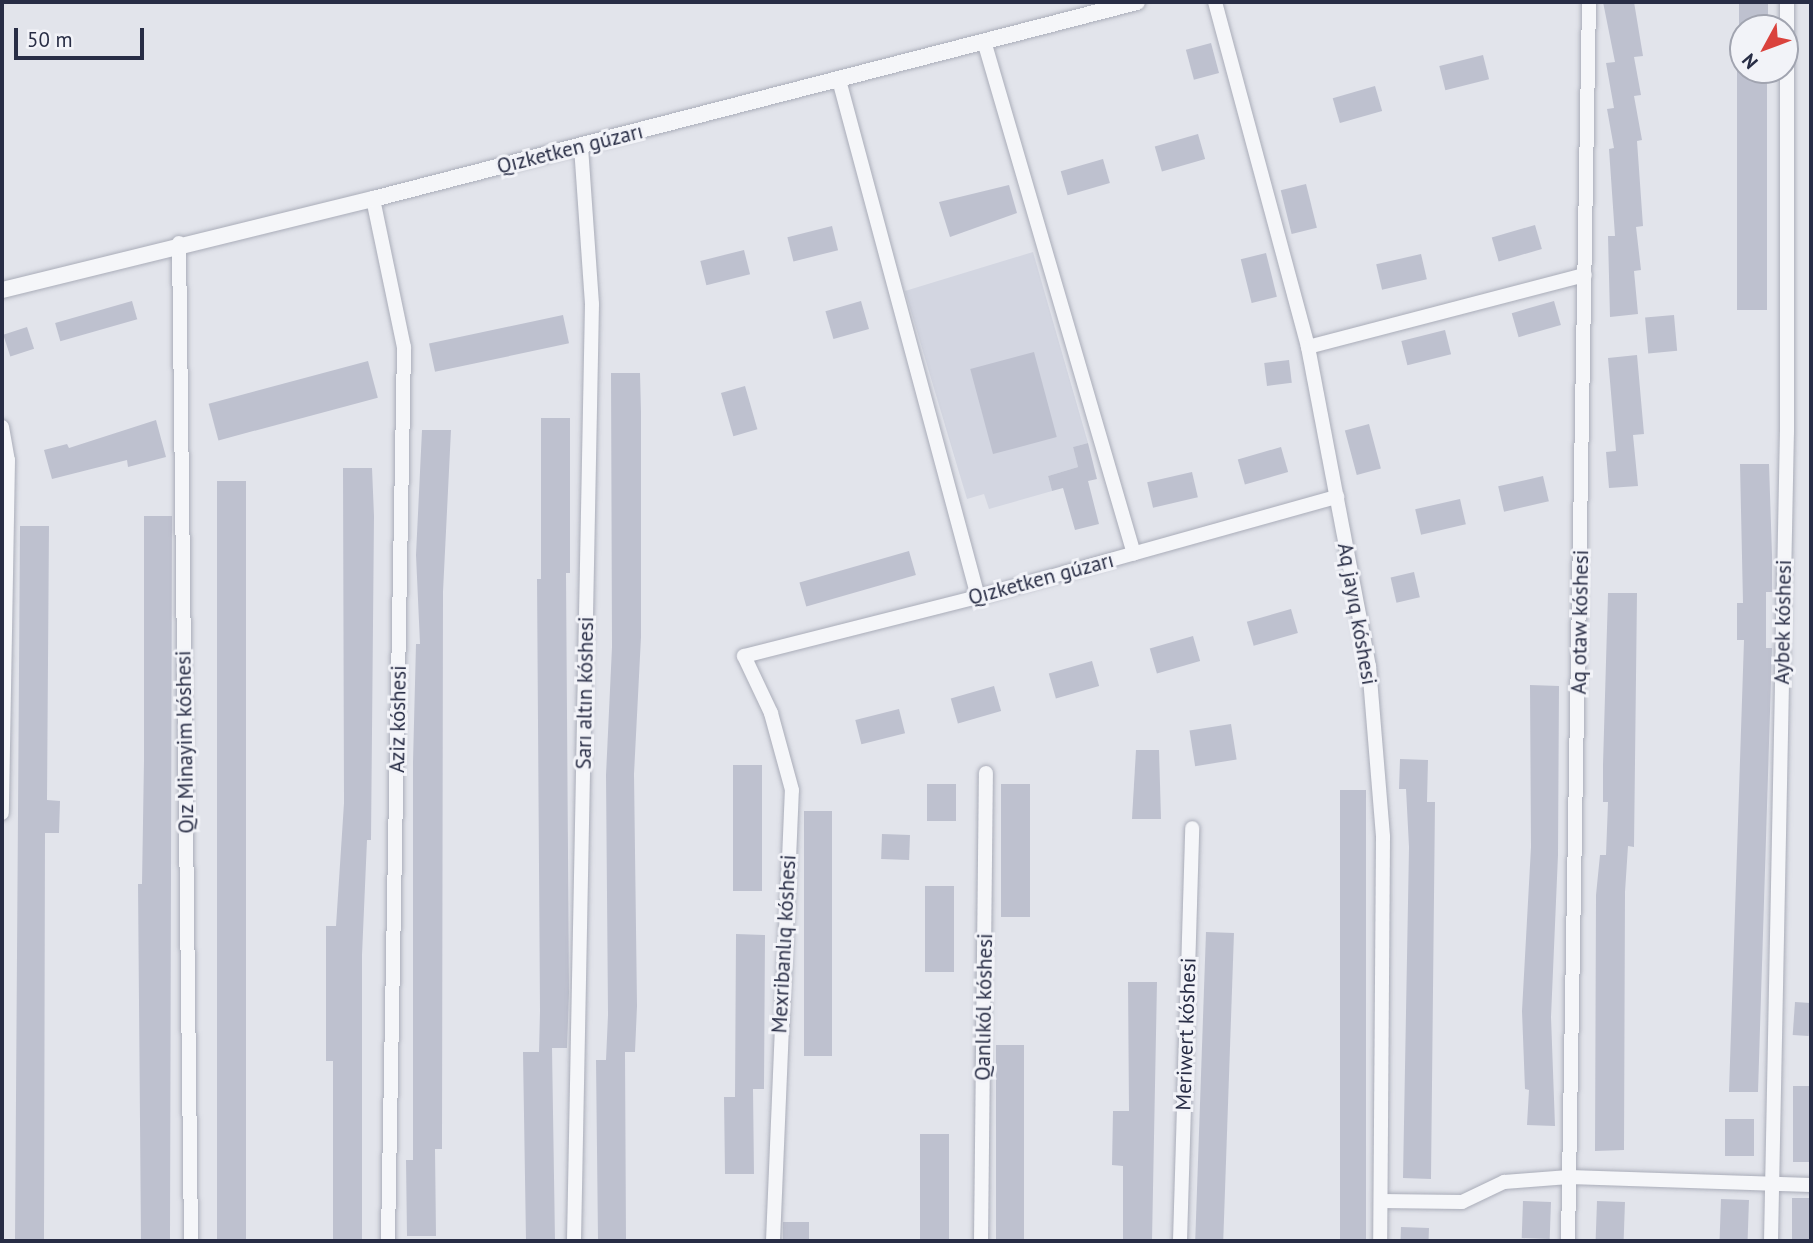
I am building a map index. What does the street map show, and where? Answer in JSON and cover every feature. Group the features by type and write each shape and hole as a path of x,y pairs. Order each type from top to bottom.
{"street":[{"name":"Qızketken gúzarı","path":"2,290 180,243 373,199 1137,2"},
{"name":"Aq jayıq kóshesi","path":"1215,2 1308,347 1368,666 1383,837 1380,1241"},
{"name":"Aq otaw kóshesi","path":"1568,1241 1589,2"},
{"name":"Aybek kóshesi","path":"1771,1241 1787,432 1787,2"},
{"path":"984,41 1134,554"},
{"path":"839,80 978,597"},
{"name":"Sarı altın kóshesi","path":"573,1241 592,304 581,146"},
{"name":"Aziz kóshesi","path":"373,199 404,347 388,1241"},
{"name":"Qız Minayim kóshesi","path":"180,243 191,1241"},
{"path":"1308,347 1585,275"},
{"path":"2,427 8,460 2,813"},
{"name":"Qızketken gúzarı","path":"744,656 978,597 1337,497"},
{"name":"Mexribanlıq kóshesi","path":"744,656 771,713 792,790 773,1241"},
{"name":"Qanlıkól kóshesi","path":"981,1241 986,774"},
{"name":"Meriwert kóshesi","path":"1180,1241 1192,828"},
{"path":"1381,1200 1462,1202 1504,1182 1569,1177 1772,1186 1811,1185"}],"shaded area":[{"path":"1033,252 1088,443 1073,447 1078,467 1048,476 1052,491 989,509 984,494 967,499 905,291"}],"building":[{"path":"1603,2 1634,2 1643,56 1634,57 1641,95 1634,96 1642,140 1637,141 1643,226 1636,227 1641,270 1634,271 1638,314 1610,317 1608,236 1615,236 1609,149 1614,148 1607,109 1614,108 1606,63 1615,62"},
{"path":"1739,2 1768,2 1768,14 1739,14"},
{"path":"1211,43 1219,73 1194,80 1186,50"},
{"path":"1483,55 1489,79 1445,90 1439,66"},
{"path":"1737,84 1767,84 1767,310 1737,310"},
{"path":"1375,86 1382,111 1340,123 1333,98"},
{"path":"1198,134 1205,159 1162,171 1155,146"},
{"path":"1103,159 1110,183 1068,195 1061,171"},
{"path":"1306,184 1317,228 1292,234 1281,190"},
{"path":"1009,185 1017,213 950,237 939,202"},
{"path":"1535,225 1542,249 1499,261 1492,237"},
{"path":"832,226 838,250 793,261 787,237"},
{"path":"744,250 750,274 706,285 700,261"},
{"path":"1266,253 1277,297 1252,303 1241,259"},
{"path":"1421,254 1427,279 1382,290 1376,264"},
{"path":"132,301 137,319 60,341 55,323"},
{"path":"861,301 869,329 833,339 825,311"},
{"path":"1554,301 1561,325 1519,337 1512,313"},
{"path":"563,315 569,343 435,372 429,343"},
{"path":"1674,315 1677,351 1648,353 1645,318"},
{"path":"27,327 34,349 10,357 3,335"},
{"path":"1445,330 1451,354 1407,365 1401,341"},
{"path":"1034,352 1057,437 993,454 970,369"},
{"path":"1637,355 1644,434 1633,435 1638,486 1609,488 1606,452 1616,451 1608,358"},
{"path":"1289,360 1292,383 1267,386 1264,363"},
{"path":"368,361 378,398 218,440 209,404"},
{"path":"611,373 640,373 641,412 641,637 634,774 637,1006 635,1052 625,1052 626,1241 598,1241 596,1060 606,1060 608,1015 606,775 612,647"},
{"path":"745,386 757,429 733,436 721,393"},
{"path":"541,418 570,418 570,573 566,573 569,993 567,1048 552,1048 555,1241 526,1241 523,1052 539,1052 540,1011 537,579 541,579"},
{"path":"156,420 166,457 128,467 127,460 52,479 44,450 67,444 69,448"},
{"path":"1369,424 1381,468 1357,475 1345,430"},
{"path":"422,430 451,430 443,592 442,1149 435,1149 436,1236 407,1236 406,1160 413,1160 413,762 416,644 420,644 416,555"},
{"path":"1088,443 1097,479 1088,481 1099,524 1075,530 1063,488 1052,491 1048,476 1078,467 1073,447"},
{"path":"1281,447 1288,472 1245,484 1238,459"},
{"path":"1740,464 1769,464 1772,555 1772,592 1766,592 1766,648 1772,648 1758,1092 1729,1092 1744,640 1737,640 1737,603 1743,603"},
{"path":"343,468 372,468 374,516 371,840 367,840 362,955 362,1241 333,1241 333,1061 326,1061 326,926 336,926 344,803"},
{"path":"1192,472 1198,497 1153,508 1147,482"},
{"path":"1543,476 1549,501 1504,512 1498,486"},
{"path":"217,481 246,481 246,1241 217,1241"},
{"path":"1460,499 1466,524 1421,535 1415,509"},
{"path":"144,516 172,516 170,1241 141,1241 138,884 142,884"},
{"path":"20,526 49,526 47,800 60,801 59,833 45,833 44,1241 15,1241"},
{"path":"909,551 916,575 806,606 799,582"},
{"path":"1414,572 1420,597 1396,603 1391,577"},
{"path":"1608,593 1637,593 1634,847 1628,846 1625,892 1624,1150 1595,1151 1596,895 1600,855 1606,855 1608,802 1603,802 1603,765"},
{"path":"1291,609 1298,633 1254,646 1247,622"},
{"path":"1193,636 1200,661 1157,673 1150,648"},
{"path":"1092,661 1099,686 1056,698 1049,673"},
{"path":"1530,685 1559,686 1558,855 1551,1017 1555,1126 1527,1125 1529,1090 1525,1089 1522,1011 1531,847"},
{"path":"994,686 1001,711 958,723 951,698"},
{"path":"899,709 905,733 861,744 855,720"},
{"path":"1231,724 1237,760 1195,766 1190,731"},
{"path":"1136,750 1159,750 1161,819 1132,819"},
{"path":"1400,759 1428,760 1427,802 1435,802 1431,1179 1403,1178 1409,847 1406,789 1399,789"},
{"path":"733,765 762,765 762,891 733,891"},
{"path":"927,784 956,784 956,821 927,821"},
{"path":"1001,784 1030,784 1030,917 1001,917"},
{"path":"1340,790 1366,790 1366,1241 1340,1241"},
{"path":"804,811 832,811 832,1056 804,1056"},
{"path":"882,834 910,835 909,860 881,859"},
{"path":"925,886 954,886 954,972 925,972"},
{"path":"1206,932 1234,933 1223,1241 1195,1241"},
{"path":"736,934 765,935 764,1089 753,1089 754,1174 725,1174 724,1097 735,1097"},
{"path":"1128,982 1157,982 1152,1241 1123,1241 1123,1166 1112,1165 1113,1111 1129,1111"},
{"path":"1795,1002 1811,1003 1809,1036 1793,1035"},
{"path":"996,1045 1024,1045 1024,1241 996,1241"},
{"path":"1793,1086 1811,1086 1811,1162 1793,1162"},
{"path":"1725,1119 1754,1119 1754,1156 1725,1156"},
{"path":"920,1134 949,1134 949,1241 920,1241"},
{"path":"1792,1198 1811,1198 1811,1241 1792,1241"},
{"path":"1721,1199 1749,1200 1748,1241 1720,1241"},
{"path":"1523,1201 1551,1202 1550,1239 1522,1238"},
{"path":"1597,1201 1625,1202 1624,1241 1596,1241"},
{"path":"783,1222 809,1222 809,1241 783,1241"},
{"path":"1401,1227 1429,1228 1429,1241 1401,1241"}]}
